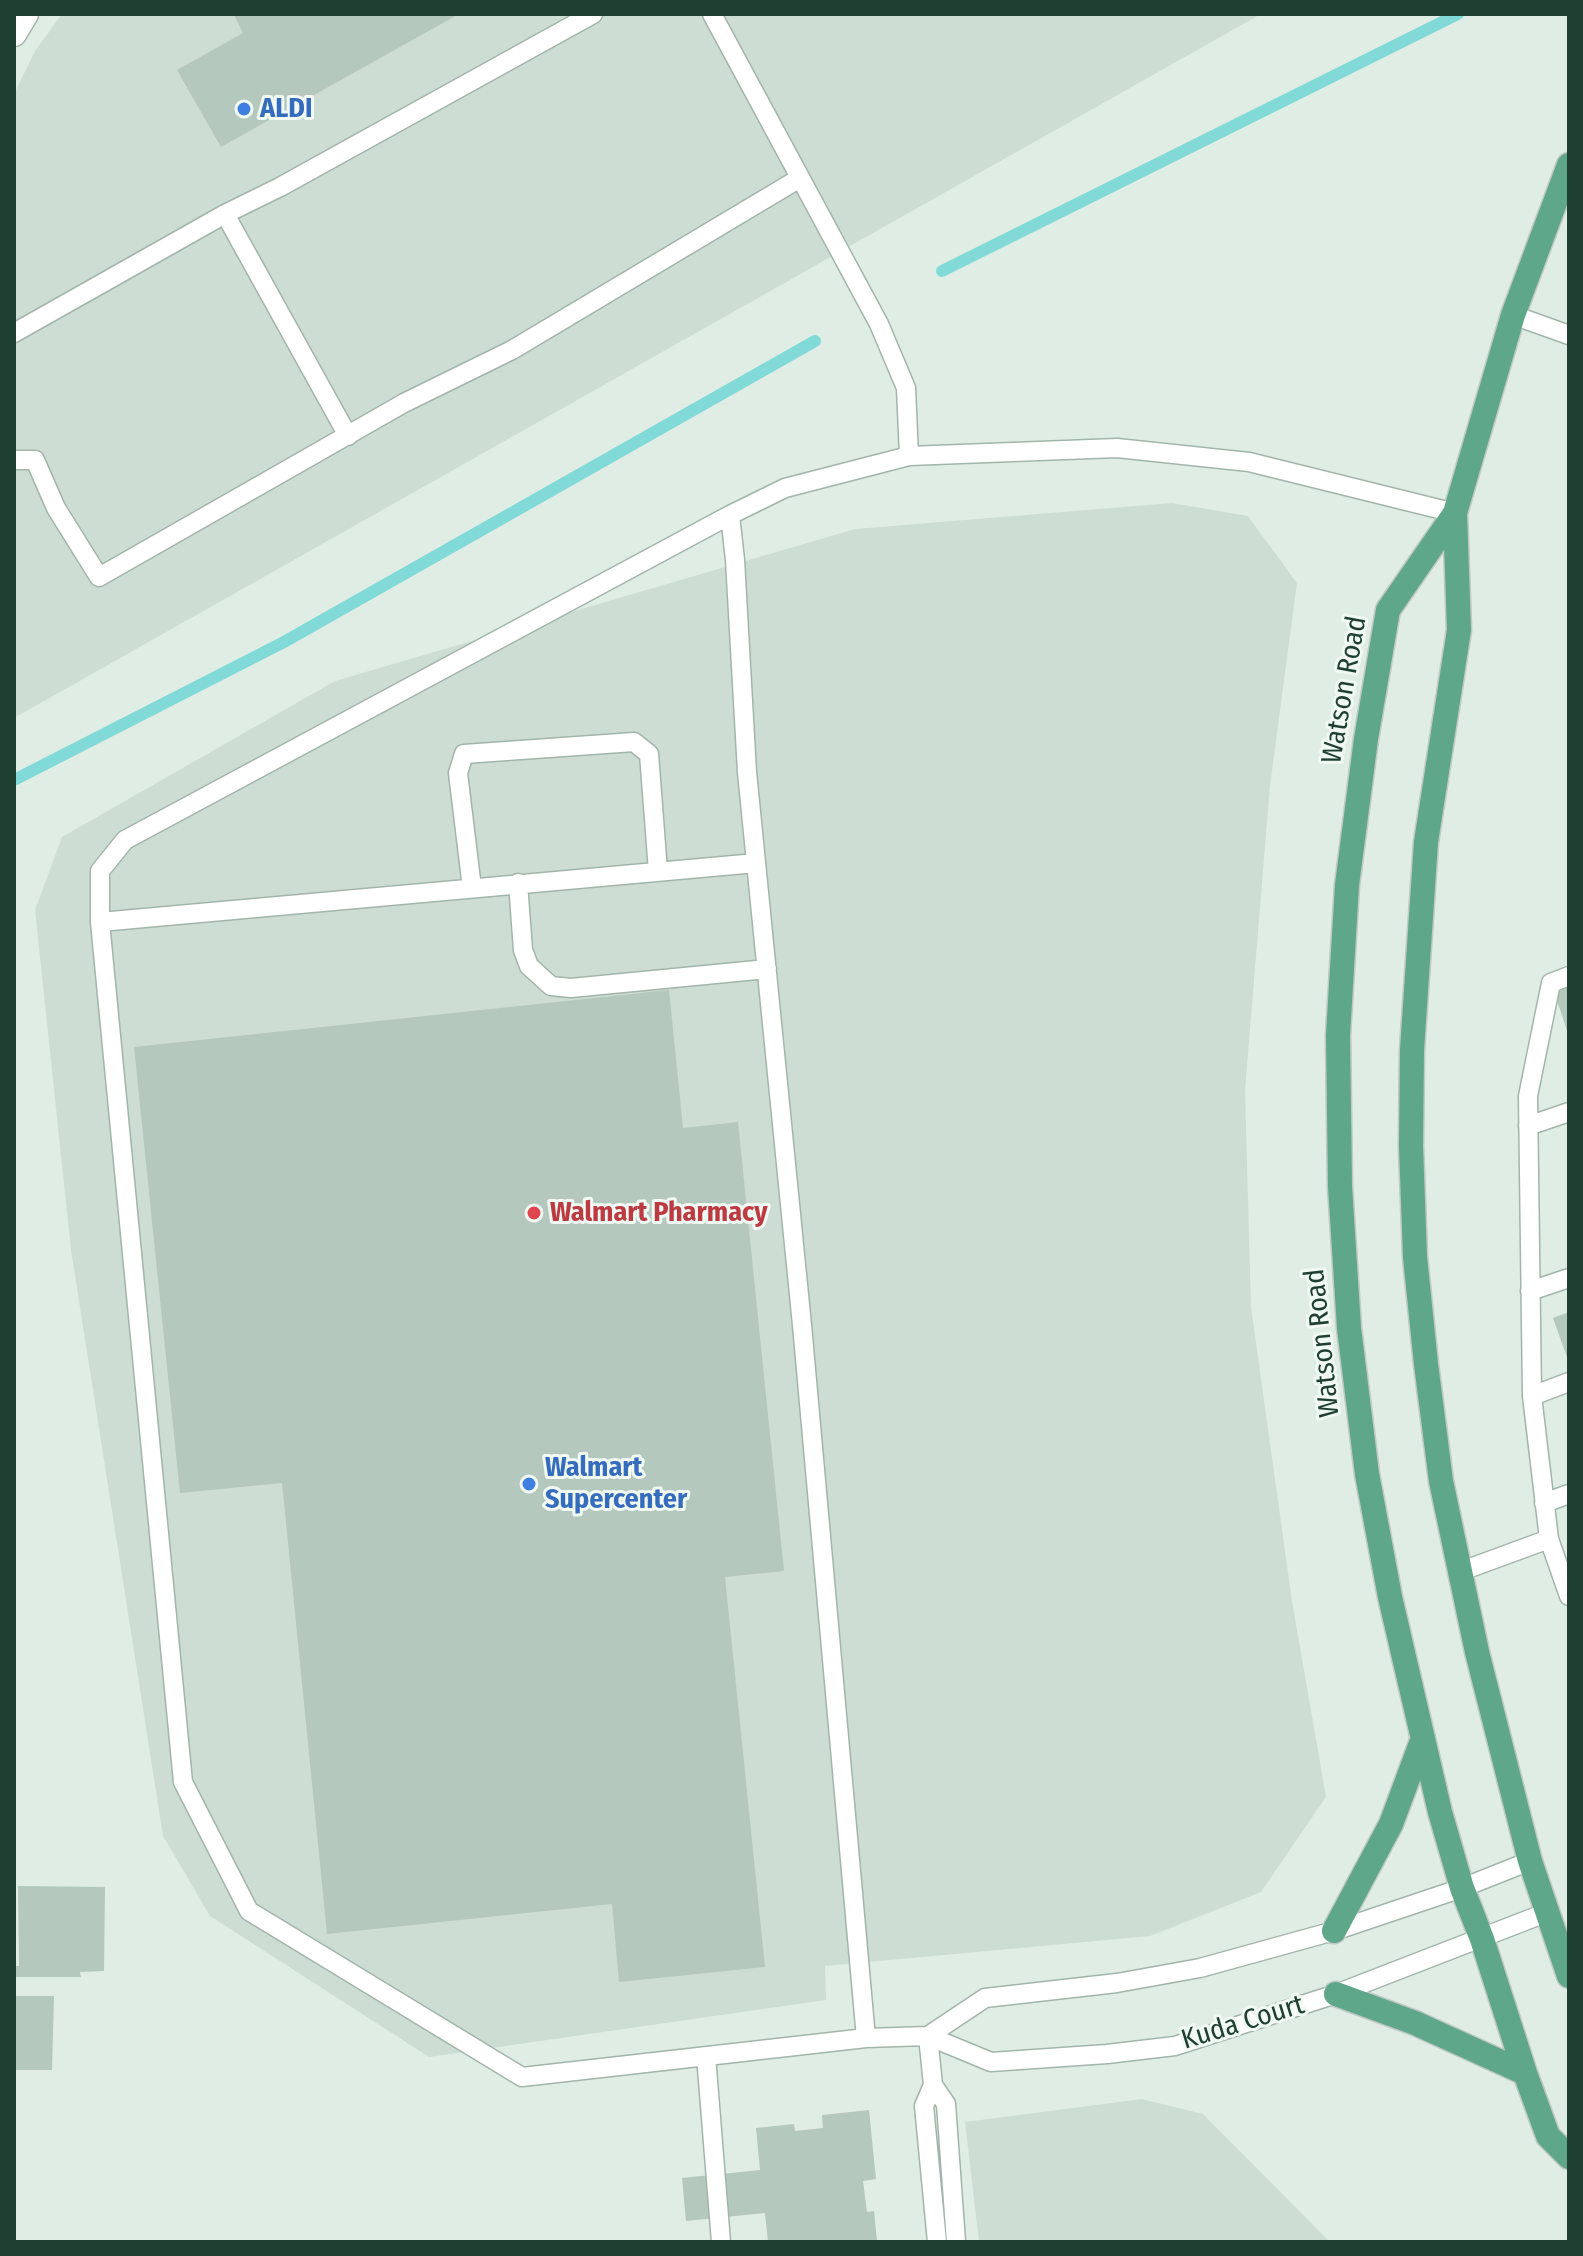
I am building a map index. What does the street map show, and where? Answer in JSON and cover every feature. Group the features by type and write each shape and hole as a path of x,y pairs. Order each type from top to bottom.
{"main road":[{"name":"Watson Road","path":"1569,165 1513,315 1455,513 1459,630 1426,842 1412,1050 1411,1146 1415,1257 1441,1481 1459,1572 1530,1861 1569,1976"},
{"name":"Watson Road","path":"1455,513 1388,610 1366,739 1347,885 1338,1035 1340,1186 1349,1328 1367,1474 1390,1597 1440,1812 1462,1888 1548,2136 1569,2157"},
{"path":"1334,1931 1391,1824 1423,1738"},
{"path":"1336,1994 1415,2023 1525,2073"}],"street":[{"path":"14,34 26,14"}],"lane":[{"path":"14,333 225,214 280,187 593,14"},
{"path":"712,14 879,324 906,388 909,456"},
{"path":"14,460 35,460 56,508 99,577 404,403 512,350 800,178"},
{"path":"225,214 348,436"},
{"path":"1513,315 1569,335"},
{"name":"Kuda Court","path":"1455,513 1249,462 1117,448 909,456 785,488 125,840 100,871 100,922 183,1782 249,1911 522,2077 866,2038 928,2036 991,2062 1175,2046 1336,1994 1548,1912"},
{"path":"730,515 747,772 802,1325 866,2038"},
{"path":"472,888 458,773 464,754 634,742 649,754 658,871"},
{"path":"100,922 756,863"},
{"path":"518,883 523,950 529,966 551,986 571,988 767,969"},
{"path":"1569,976 1551,983 1528,1096 1532,1396 1549,1539 1569,1596"},
{"path":"1528,1126 1569,1112"},
{"path":"1530,1291 1569,1278"},
{"path":"1532,1396 1569,1382"},
{"path":"1544,1503 1569,1494"},
{"path":"1459,1572 1549,1539"},
{"path":"956,2242 946,2104 933,2085 928,2036 985,1998 1117,1983 1200,1968 1334,1931 1462,1888 1530,1861"},
{"path":"706,2056 721,2242"},
{"path":"933,2085 924,2106 937,2242"}],"shaded area":[{"path":"62,14 1261,14 14,718 14,94 35,51"},
{"path":"1172,503 1248,516 1297,583 1270,786 1245,1090 1251,1307 1292,1601 1326,1797 1261,1892 1150,1936 825,1966 826,2000 429,2057 210,1916 163,1836 71,1250 35,910 62,837 335,681 855,529"},
{"path":"1142,2099 1203,2114 1330,2242 979,2242 965,2122"}],"building":[{"name":"ALDI","path":"459,14 221,147 177,70 243,33 234,15"},
{"path":"1569,986 1569,1034 1568,1034 1554,991"},
{"name":"Walmart Supercenter","path":"669,990 683,1128 738,1122 784,1571 725,1577 765,1967 619,1982 612,1904 327,1934 282,1483 180,1493 134,1047"},
{"path":"1569,1312 1569,1363 1553,1318"},
{"path":"18,1886 105,1887 104,1971 80,1972 81,1977 14,1977 14,1966 19,1966"},
{"path":"14,1996 54,1996 52,2070 14,2070"},
{"path":"869,2110 876,2179 863,2181 867,2212 874,2211 877,2241 768,2242 765,2213 686,2221 682,2178 760,2170 756,2128 794,2124 795,2131 823,2128 822,2115"}],"waterway":[{"path":"942,271 1458,14"},
{"path":"14,780 284,642 815,341"}],"place":[{"name":"ALDI","path":"244,109"},
{"name":"Walmart Pharmacy","path":"534,1213"},
{"name":"Walmart Supercenter","path":"529,1484"}]}
